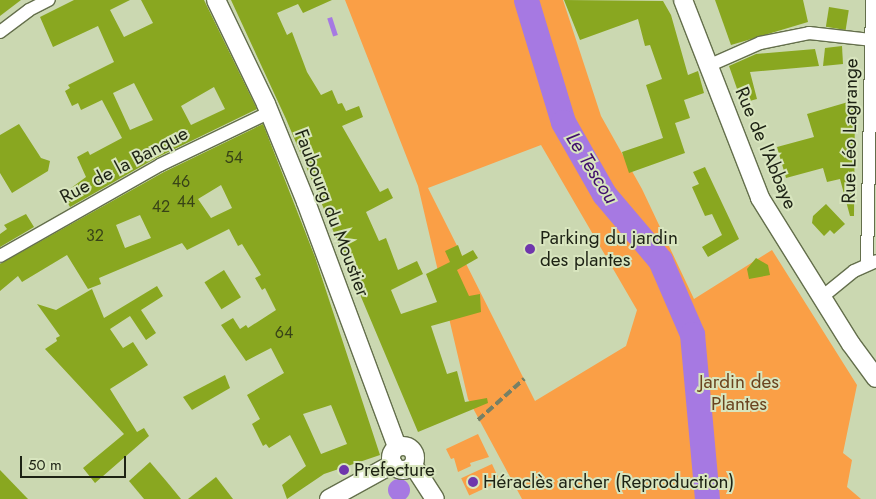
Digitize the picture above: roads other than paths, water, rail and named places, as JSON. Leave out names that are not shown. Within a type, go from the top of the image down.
[{"type":"main road","name":"Faubourg du Moustier","points":[[216,0],[270,112],[352,321],[395,456]]},
{"type":"main road","name":"Rue de l'Abbaye","points":[[683,0],[760,198],[822,297],[876,378]]},
{"type":"main road","points":[[329,499],[395,456],[405,445],[412,449],[416,457],[413,465],[435,499]]},
{"type":"street","points":[[0,32],[29,10],[49,0]]},
{"type":"street","name":"Rue Léo Lagrange","points":[[871,262],[872,0]]},
{"type":"street","points":[[708,66],[760,43],[809,33],[871,40]]},
{"type":"street","name":"Rue de la Banque","points":[[0,256],[160,165],[270,112]]},
{"type":"street","points":[[822,297],[871,262]]},
{"type":"waterway","name":"Le Tescou","points":[[526,0],[563,122],[604,194],[660,260],[692,334],[707,499]]},
{"type":"railway","points":[[478,420],[524,379]]},
{"type":"place","name":"Parking du jardin des plantes","points":[[530,249]]},
{"type":"place","name":"Prefecture","points":[[344,470]]},
{"type":"place","name":"Héraclès archer (Reproduction)","points":[[473,482]]},
{"type":"park label","name":"Jardin des Plantes","points":[[739,393]]}]
